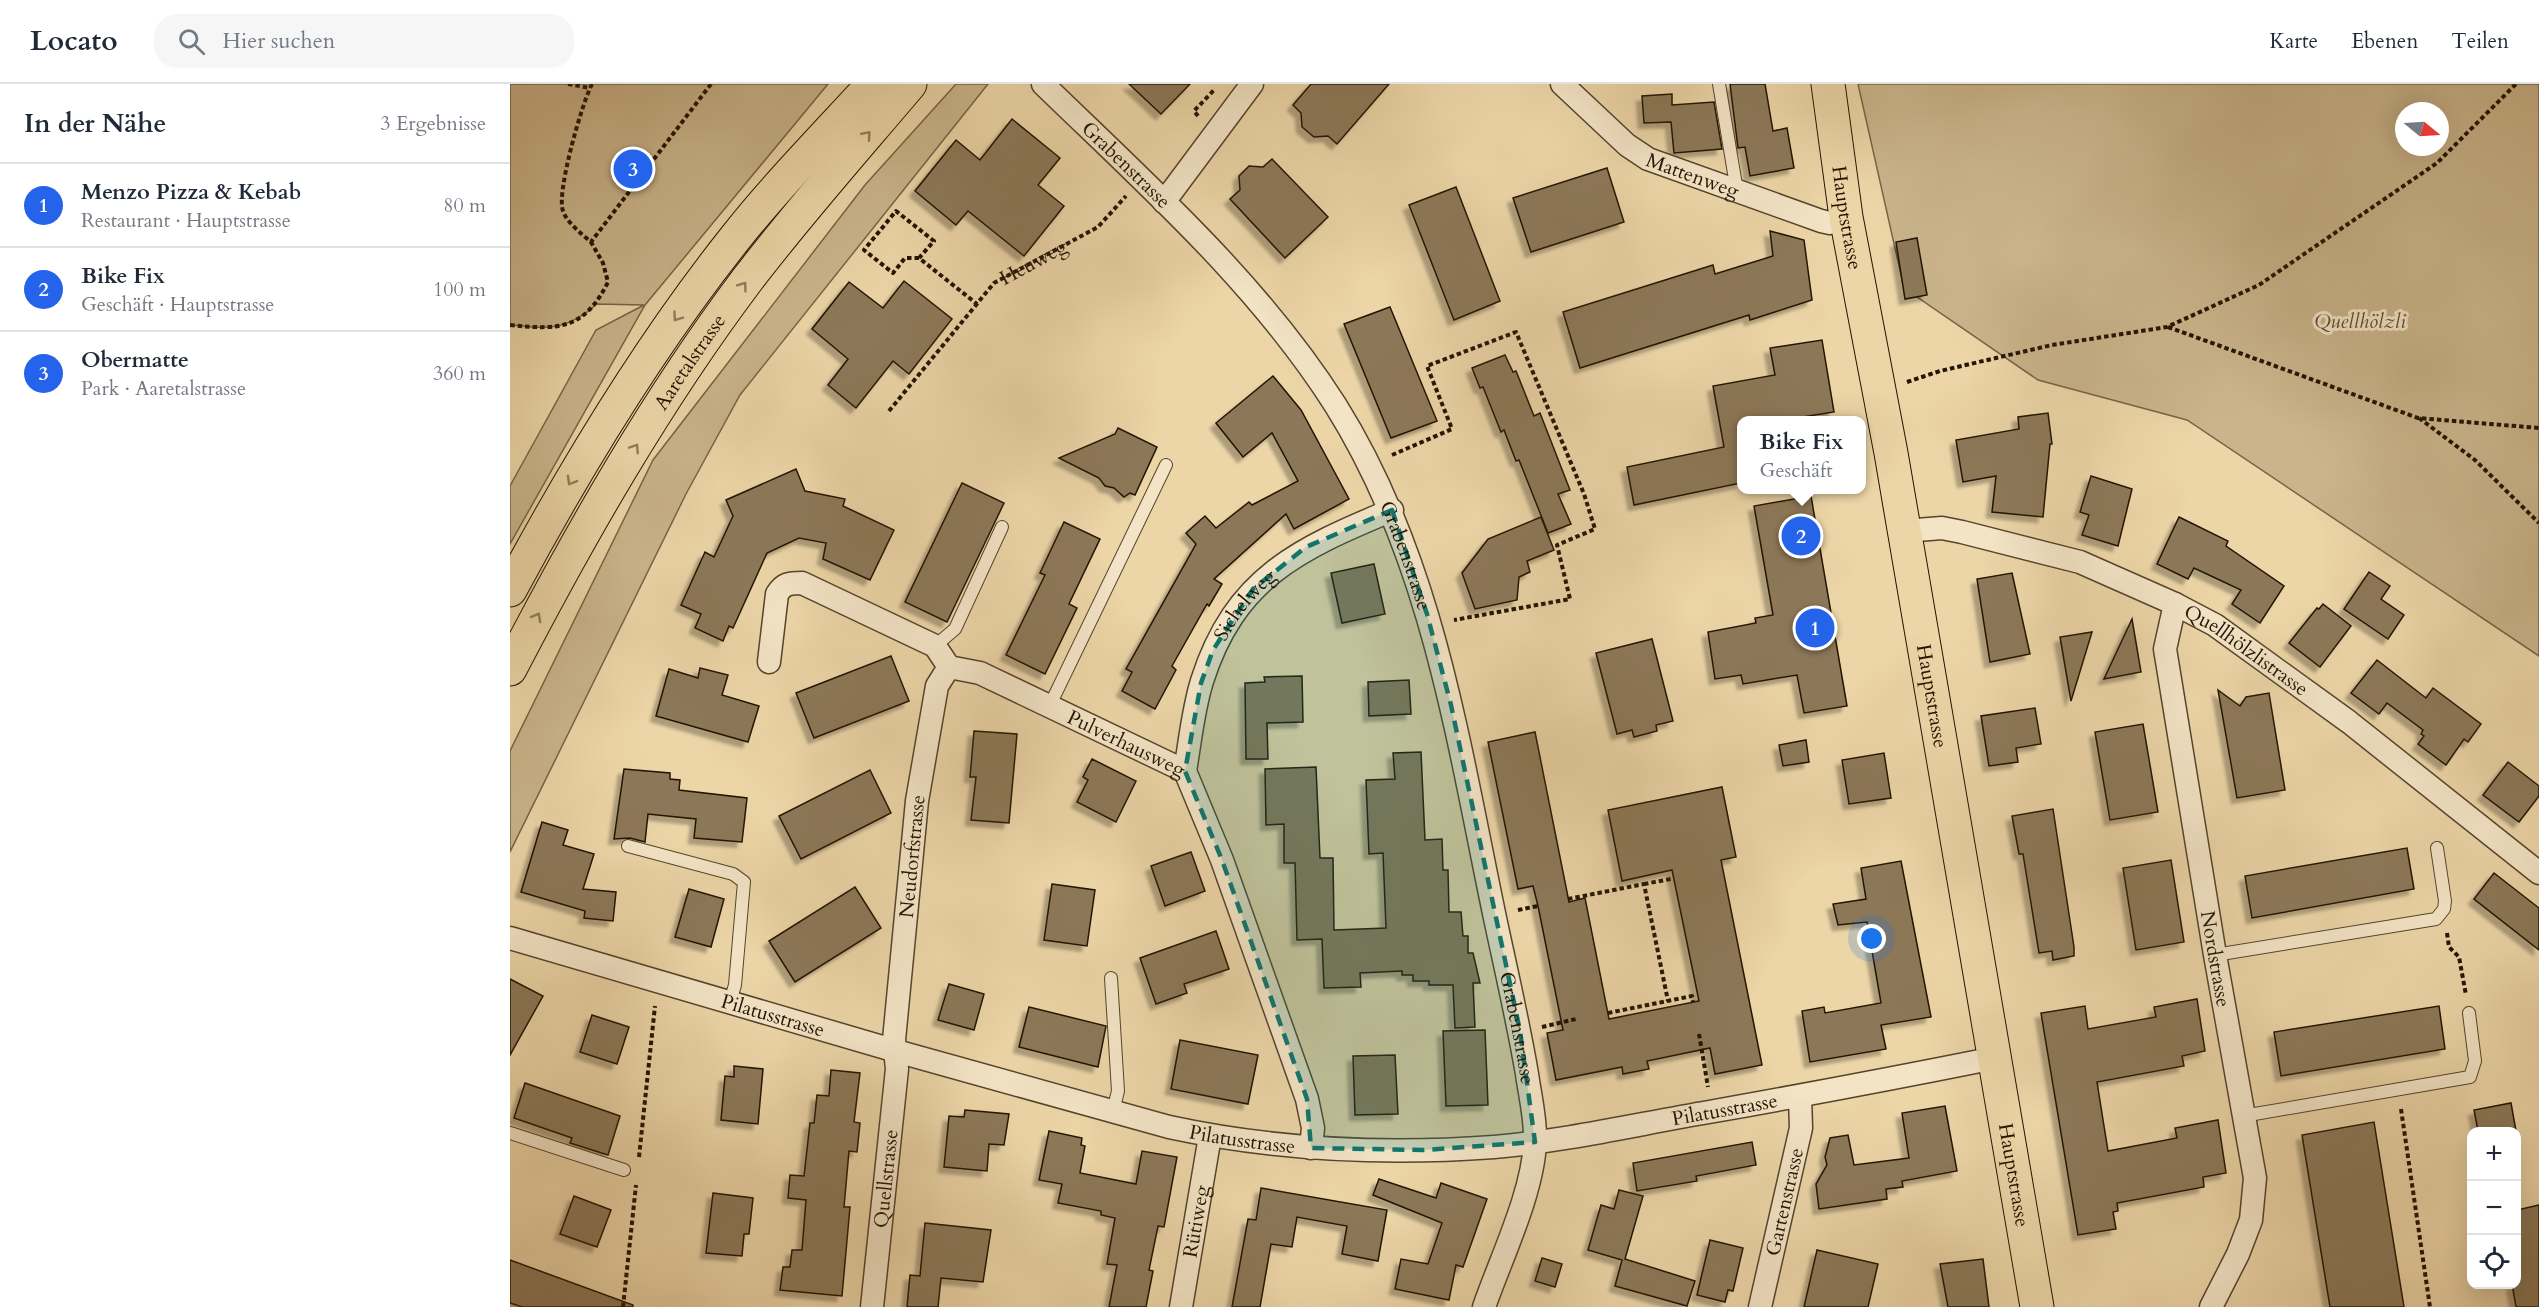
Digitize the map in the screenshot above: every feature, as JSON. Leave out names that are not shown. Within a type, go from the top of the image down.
[{"type":"main road","points":[[736,236],[847,84]]},
{"type":"main road","name":"Aaretalstrasse","points":[[510,590],[585,456],[621,399],[736,236],[873,84]]},
{"type":"main road","name":"Aaretalstrasse","points":[[510,669],[593,516],[694,356],[747,280],[808,203],[910,84]]},
{"type":"main road","name":"Hauptstrasse","points":[[1828,84],[1846,217],[1904,531],[2037,1307]]},
{"type":"street","name":"Grabenstrasse","points":[[1043,84],[1164,202],[1260,304],[1310,367],[1370,464],[1409,552],[1451,705],[1520,1031],[1534,1120],[1535,1142],[1527,1186],[1484,1307]]},
{"type":"street","points":[[1164,202],[1252,84]]},
{"type":"street","name":"Mattenweg","points":[[1562,84],[1627,145],[1648,159],[1821,221],[1830,223],[1846,217]]},
{"type":"street","name":"Sichelweg","points":[[1185,771],[1202,683],[1213,650],[1227,625],[1253,589],[1276,567],[1306,547],[1392,510]]},
{"type":"street","name":"Quellhölzlistrasse","points":[[1904,531],[1942,528],[2080,562],[2175,604],[2230,635],[2349,722],[2539,873]]},
{"type":"street","points":[[769,662],[777,594],[782,586],[789,583],[802,583],[935,646],[949,667]]},
{"type":"street","name":"Nordstrasse","points":[[2175,604],[2165,649],[2215,955],[2255,1178],[2251,1220],[2238,1254],[2211,1307]]},
{"type":"street","name":"Pulverhausweg","points":[[949,667],[980,673],[1185,771],[1222,860],[1307,1099],[1312,1128],[1311,1148]]},
{"type":"street","name":"Neudorfstrasse","points":[[896,1051],[896,1011],[917,801],[938,686],[949,667]]},
{"type":"street","name":"Pilatusstrasse","points":[[510,938],[896,1051],[1113,1111],[1210,1136],[1311,1148],[1424,1150],[1495,1147],[1535,1142],[1800,1097],[1995,1058]]},
{"type":"street","name":"Quellstrasse","points":[[872,1307],[897,1069],[896,1051]]},
{"type":"street","name":"Gartenstrasse","points":[[1760,1307],[1801,1128],[1800,1097]]},
{"type":"street","name":"Rütiweg","points":[[1181,1307],[1210,1136]]},
{"type":"lane","points":[[1719,84],[1737,191]]},
{"type":"lane","points":[[1050,705],[1166,465]]},
{"type":"lane","points":[[935,646],[956,629],[1002,527]]},
{"type":"lane","points":[[628,846],[733,874],[744,882],[735,985],[730,1002]]},
{"type":"lane","points":[[2215,955],[2436,919],[2445,901],[2437,848]]},
{"type":"lane","points":[[1111,978],[1118,1091],[1113,1111]]},
{"type":"lane","points":[[2243,1116],[2470,1077],[2475,1061],[2469,1013]]},
{"type":"lane","points":[[510,1133],[624,1170]]},
{"type":"path","points":[[510,325],[546,328],[579,320],[597,304],[608,282],[603,263],[591,242],[578,231],[562,211],[562,179],[591,86],[568,84]]},
{"type":"path","points":[[591,242],[711,84]]},
{"type":"path","points":[[1876,387],[1904,383],[1940,371],[2052,345],[2167,327],[2259,285],[2437,163],[2516,84]]},
{"type":"path","name":"Heuweg","points":[[889,411],[994,283],[1098,227],[1141,179]]},
{"type":"path","points":[[919,258],[934,242],[896,211],[864,250],[892,273],[905,258],[919,258],[977,304]]},
{"type":"path","points":[[2167,327],[2418,418],[2539,428]]},
{"type":"path","points":[[1370,464],[1452,429],[1427,366],[1516,332],[1584,494],[1595,530],[1557,544],[1570,599],[1430,625]]},
{"type":"path","points":[[2418,418],[2475,460],[2539,523]]},
{"type":"path","points":[[1568,899],[1671,879]]},
{"type":"path","points":[[1644,884],[1668,1001]]},
{"type":"path","points":[[2440,915],[2446,926],[2449,947],[2459,957],[2469,1013]]},
{"type":"path","points":[[638,1167],[659,982]]},
{"type":"path","points":[[1608,1013],[1692,996],[1693,1002]]},
{"type":"path","points":[[1520,1031],[1576,1019]]},
{"type":"path","points":[[1700,1034],[1713,1111]]},
{"type":"path","points":[[2398,1090],[2430,1307]]},
{"type":"path","points":[[623,1307],[636,1178]]},
{"type":"highlighted area","points":[[1392,510],[1427,614],[1451,705],[1520,1031],[1535,1142],[1424,1150],[1311,1148],[1307,1099],[1222,860],[1185,771],[1201,683],[1213,650],[1253,589],[1306,547]]},
{"type":"green space","points":[[510,84],[828,84],[645,305],[510,544],[510,486],[596,330],[644,305],[597,304],[567,324],[557,326],[510,325]]},
{"type":"green space","points":[[956,84],[988,84],[740,395],[686,494],[510,852],[510,751],[653,460],[865,185]]},
{"type":"green space","name":"Quellhölzli","points":[[1858,84],[2539,84],[2539,656],[2187,420],[2038,380],[1904,288]]},
{"type":"building","points":[[1129,84],[1190,84],[1161,114]]},
{"type":"building","points":[[1311,84],[1389,84],[1337,144],[1328,136],[1314,137],[1302,127],[1301,113],[1293,105]]},
{"type":"building","points":[[1730,84],[1765,84],[1773,131],[1787,128],[1794,168],[1750,176],[1745,147],[1738,148]]},
{"type":"building","points":[[1672,94],[1672,105],[1714,102],[1722,149],[1674,153],[1671,122],[1644,123],[1642,96]]},
{"type":"building","points":[[1012,119],[1060,158],[1038,185],[1064,206],[1024,256],[968,211],[956,225],[915,191],[956,140],[980,160]]},
{"type":"building","points":[[1272,159],[1328,217],[1285,258],[1230,199],[1240,190],[1239,176],[1249,166],[1263,167]]},
{"type":"building","points":[[1607,168],[1624,222],[1531,252],[1513,198]]},
{"type":"building","points":[[1456,187],[1500,301],[1454,320],[1409,205]]},
{"type":"building","points":[[1770,231],[1804,240],[1812,300],[1750,320],[1749,315],[1580,368],[1563,312],[1713,265],[1715,274],[1773,256]]},
{"type":"building","points":[[1917,238],[1927,295],[1905,299],[1896,242]]},
{"type":"building","points":[[904,281],[952,319],[909,374],[893,361],[856,408],[828,385],[848,359],[812,329],[849,282],[883,308]]},
{"type":"building","points":[[1390,307],[1437,421],[1391,438],[1344,324]]},
{"type":"building","points":[[1822,340],[1834,412],[1809,416],[1737,416],[1737,484],[1634,505],[1627,467],[1724,447],[1713,386],[1775,375],[1770,348]]},
{"type":"building","points":[[1505,355],[1513,372],[1516,371],[1534,416],[1540,413],[1570,490],[1558,494],[1571,524],[1548,533],[1519,460],[1516,461],[1504,430],[1501,432],[1483,387],[1480,388],[1472,368]]},
{"type":"building","points":[[1273,376],[1301,410],[1349,499],[1294,529],[1286,514],[1214,579],[1222,584],[1209,606],[1207,604],[1172,666],[1176,670],[1155,709],[1122,691],[1132,672],[1126,669],[1196,544],[1186,533],[1205,516],[1216,528],[1249,502],[1252,505],[1298,481],[1272,433],[1243,457],[1216,423]]},
{"type":"building","points":[[2048,413],[2052,444],[2050,444],[2043,517],[1992,512],[1996,476],[1963,482],[1956,440],[2019,429],[2018,417]]},
{"type":"building","points":[[1118,428],[1157,447],[1135,495],[1130,493],[1124,497],[1114,488],[1105,486],[1099,478],[1059,458],[1115,434]]},
{"type":"building","points":[[796,469],[805,491],[845,499],[843,506],[894,530],[870,580],[823,559],[826,543],[799,538],[767,553],[733,628],[729,626],[723,641],[695,628],[701,614],[681,605],[705,552],[714,557],[733,516],[726,500]]},
{"type":"building","points":[[2091,476],[2132,489],[2118,546],[2082,535],[2089,515],[2080,512]]},
{"type":"building","points":[[962,483],[1004,503],[947,622],[905,602]]},
{"type":"building","points":[[1811,496],[1847,706],[1804,713],[1797,675],[1743,684],[1741,675],[1715,679],[1708,632],[1756,623],[1755,618],[1773,615],[1754,506]]},
{"type":"building","points":[[1541,517],[1554,550],[1527,561],[1530,572],[1519,577],[1517,600],[1475,609],[1462,573],[1488,539]]},
{"type":"building","points":[[2179,517],[2228,541],[2226,546],[2284,586],[2260,623],[2232,604],[2241,590],[2194,568],[2188,579],[2157,564]]},
{"type":"building","points":[[1064,522],[1100,539],[1069,604],[1077,608],[1045,674],[1006,655],[1045,575],[1040,573]]},
{"type":"building","points":[[1374,564],[1385,614],[1342,623],[1331,573]]},
{"type":"building","points":[[2369,572],[2390,586],[2381,599],[2404,615],[2388,639],[2344,609]]},
{"type":"building","points":[[2012,573],[2030,654],[1990,662],[1977,579]]},
{"type":"building","points":[[2323,604],[2351,626],[2320,667],[2289,643],[2317,608],[2319,609]]},
{"type":"building","points":[[2132,619],[2141,672],[2104,679]]},
{"type":"building","points":[[2092,632],[2071,701],[2060,637]]},
{"type":"building","points":[[1652,639],[1673,721],[1656,725],[1657,731],[1634,737],[1632,730],[1617,734],[1596,653]]},
{"type":"building","points":[[891,656],[909,701],[814,738],[796,693]]},
{"type":"building","points":[[2377,660],[2426,698],[2433,688],[2481,724],[2468,742],[2464,739],[2446,765],[2418,744],[2424,736],[2421,734],[2423,730],[2387,703],[2379,714],[2351,693]]},
{"type":"building","points":[[700,668],[728,675],[722,695],[759,706],[748,742],[656,716],[669,669],[698,678]]},
{"type":"building","points":[[1302,676],[1303,722],[1267,723],[1268,759],[1246,759],[1245,683],[1265,682],[1264,677]]},
{"type":"building","points":[[1409,680],[1411,714],[1369,716],[1368,682]]},
{"type":"building","points":[[2218,690],[2240,706],[2246,697],[2269,693],[2285,790],[2237,798]]},
{"type":"building","points":[[2035,708],[2041,744],[2016,748],[2018,762],[1989,766],[1981,716]]},
{"type":"building","points":[[2143,724],[2158,812],[2110,820],[2095,732]]},
{"type":"building","points":[[974,731],[1017,734],[1009,823],[971,820],[976,777],[970,777]]},
{"type":"building","points":[[1535,732],[1569,902],[1585,898],[1609,1019],[1699,1001],[1672,870],[1622,881],[1608,810],[1722,787],[1736,857],[1721,860],[1762,1065],[1715,1074],[1710,1048],[1647,1061],[1649,1069],[1623,1074],[1622,1067],[1556,1080],[1547,1033],[1563,1030],[1533,886],[1518,889],[1488,742]]},
{"type":"building","points":[[1806,740],[1809,762],[1783,766],[1779,745]]},
{"type":"building","points":[[1421,752],[1425,840],[1442,839],[1443,870],[1448,870],[1449,912],[1461,912],[1463,936],[1468,936],[1468,953],[1473,953],[1480,983],[1473,983],[1475,1027],[1455,1028],[1453,985],[1429,985],[1429,981],[1413,981],[1413,975],[1402,975],[1402,971],[1360,973],[1361,987],[1324,988],[1322,939],[1297,940],[1295,863],[1284,863],[1284,824],[1266,825],[1265,769],[1316,767],[1320,858],[1333,858],[1334,930],[1386,928],[1383,853],[1369,854],[1366,780],[1395,779],[1393,753]]},
{"type":"building","points":[[1884,753],[1891,798],[1849,804],[1842,760]]},
{"type":"building","points":[[1092,759],[1136,781],[1116,822],[1077,802],[1088,780],[1083,777]]},
{"type":"building","points":[[2508,762],[2539,786],[2539,796],[2519,822],[2483,795]]},
{"type":"building","points":[[624,769],[670,773],[670,779],[680,780],[679,790],[747,798],[742,842],[694,838],[696,819],[648,814],[645,842],[630,838],[614,839]]},
{"type":"building","points":[[870,770],[891,813],[801,859],[779,816]]},
{"type":"building","points":[[2053,809],[2074,956],[2053,960],[2052,951],[2039,953],[2023,854],[2019,854],[2012,816]]},
{"type":"building","points":[[542,822],[568,830],[563,845],[594,854],[583,889],[616,892],[613,921],[584,918],[585,911],[521,892]]},
{"type":"building","points":[[2407,848],[2414,889],[2252,918],[2245,876]]},
{"type":"building","points":[[1191,852],[1205,891],[1165,906],[1151,866]]},
{"type":"building","points":[[2171,860],[2184,942],[2136,950],[2123,868]]},
{"type":"building","points":[[1901,861],[1931,1017],[1881,1025],[1886,1049],[1810,1062],[1802,1011],[1824,1007],[1825,1013],[1881,1003],[1867,922],[1838,925],[1833,904],[1866,899],[1861,868]]},
{"type":"building","points":[[2494,873],[2539,908],[2539,950],[2474,899]]},
{"type":"building","points":[[1052,884],[1095,890],[1087,946],[1044,940]]},
{"type":"building","points":[[855,887],[881,928],[795,982],[769,941]]},
{"type":"building","points":[[689,889],[724,899],[711,947],[675,937]]},
{"type":"building","points":[[1216,931],[1229,969],[1184,984],[1187,993],[1156,1004],[1140,958]]},
{"type":"building","points":[[510,979],[543,996],[510,1055]]},
{"type":"building","points":[[949,984],[984,994],[974,1030],[938,1020]]},
{"type":"building","points":[[2197,999],[2205,1051],[2182,1056],[2184,1066],[2097,1082],[2108,1151],[2177,1138],[2175,1128],[2218,1120],[2226,1173],[2203,1177],[2204,1187],[2117,1203],[2118,1211],[2113,1212],[2116,1229],[2078,1235],[2041,1013],[2085,1006],[2088,1029],[2156,1017],[2154,1007]]},
{"type":"building","points":[[2439,1006],[2445,1049],[2281,1076],[2274,1032]]},
{"type":"building","points":[[1029,1007],[1106,1026],[1098,1067],[1019,1047]]},
{"type":"building","points":[[592,1015],[629,1027],[617,1064],[580,1052]]},
{"type":"building","points":[[1485,1030],[1488,1105],[1446,1106],[1443,1031]]},
{"type":"building","points":[[1180,1040],[1258,1055],[1248,1104],[1171,1089]]},
{"type":"building","points":[[1395,1055],[1398,1114],[1355,1115],[1353,1056]]},
{"type":"building","points":[[734,1066],[763,1069],[758,1124],[721,1120],[725,1076],[734,1077]]},
{"type":"building","points":[[831,1070],[860,1073],[854,1122],[860,1123],[857,1152],[849,1151],[844,1207],[850,1207],[842,1296],[780,1290],[783,1267],[790,1267],[792,1250],[802,1250],[806,1200],[788,1198],[790,1175],[804,1176],[810,1123],[814,1123],[817,1095],[829,1096]]},
{"type":"building","points":[[525,1083],[620,1116],[608,1155],[570,1143],[572,1138],[514,1118]]},
{"type":"building","points":[[2511,1103],[2515,1127],[2477,1127],[2474,1110]]},
{"type":"building","points":[[1945,1106],[1957,1171],[1902,1181],[1903,1187],[1886,1189],[1887,1199],[1819,1209],[1816,1184],[1827,1165],[1825,1157],[1830,1138],[1848,1135],[1854,1165],[1909,1158],[1902,1113]]},
{"type":"building","points":[[965,1110],[1009,1114],[1004,1145],[989,1144],[987,1171],[944,1167],[949,1116],[964,1117]]},
{"type":"building","points":[[2374,1122],[2404,1307],[2330,1307],[2302,1135]]},
{"type":"building","points":[[1049,1131],[1082,1138],[1081,1145],[1085,1146],[1080,1173],[1136,1184],[1142,1151],[1177,1157],[1164,1227],[1158,1226],[1149,1270],[1153,1271],[1146,1307],[1109,1307],[1117,1265],[1107,1264],[1115,1218],[1101,1215],[1101,1211],[1058,1203],[1062,1184],[1039,1180]]},
{"type":"building","points":[[1752,1142],[1756,1165],[1696,1176],[1697,1181],[1637,1191],[1633,1163]]},
{"type":"building","points":[[1379,1179],[1436,1198],[1441,1183],[1487,1199],[1463,1267],[1456,1265],[1449,1300],[1395,1289],[1401,1259],[1428,1264],[1442,1223],[1373,1195]]},
{"type":"building","points":[[1261,1188],[1387,1210],[1378,1261],[1342,1254],[1347,1226],[1297,1217],[1292,1247],[1271,1244],[1260,1307],[1232,1307],[1248,1219],[1256,1220]]},
{"type":"building","points":[[1619,1190],[1643,1196],[1625,1259],[1695,1281],[1687,1306],[1615,1286],[1622,1260],[1588,1250],[1601,1205],[1614,1209]]},
{"type":"building","points":[[713,1193],[753,1198],[749,1234],[744,1234],[742,1256],[706,1253]]},
{"type":"building","points":[[574,1196],[611,1210],[597,1247],[560,1234]]},
{"type":"building","points":[[2539,1205],[2539,1307],[2516,1307],[2513,1289],[2521,1289],[2521,1209]]},
{"type":"building","points":[[925,1223],[991,1230],[983,1282],[941,1278],[938,1307],[907,1307],[910,1275],[920,1276]]},
{"type":"building","points":[[1710,1240],[1743,1248],[1733,1291],[1728,1290],[1725,1302],[1697,1295]]},
{"type":"building","points":[[1817,1250],[1878,1264],[1868,1307],[1804,1307]]},
{"type":"building","points":[[1542,1258],[1562,1264],[1555,1287],[1535,1281]]},
{"type":"building","points":[[1983,1259],[1989,1307],[1948,1307],[1940,1264]]},
{"type":"building","points":[[510,1260],[633,1305],[633,1307],[522,1307],[510,1303]]},
{"type":"place","name":"Obermatte","points":[[633,169]]},
{"type":"place","name":"Bike Fix","points":[[1801,536]]},
{"type":"place","name":"Menzo Pizza & Kebab","points":[[1815,628]]}]
